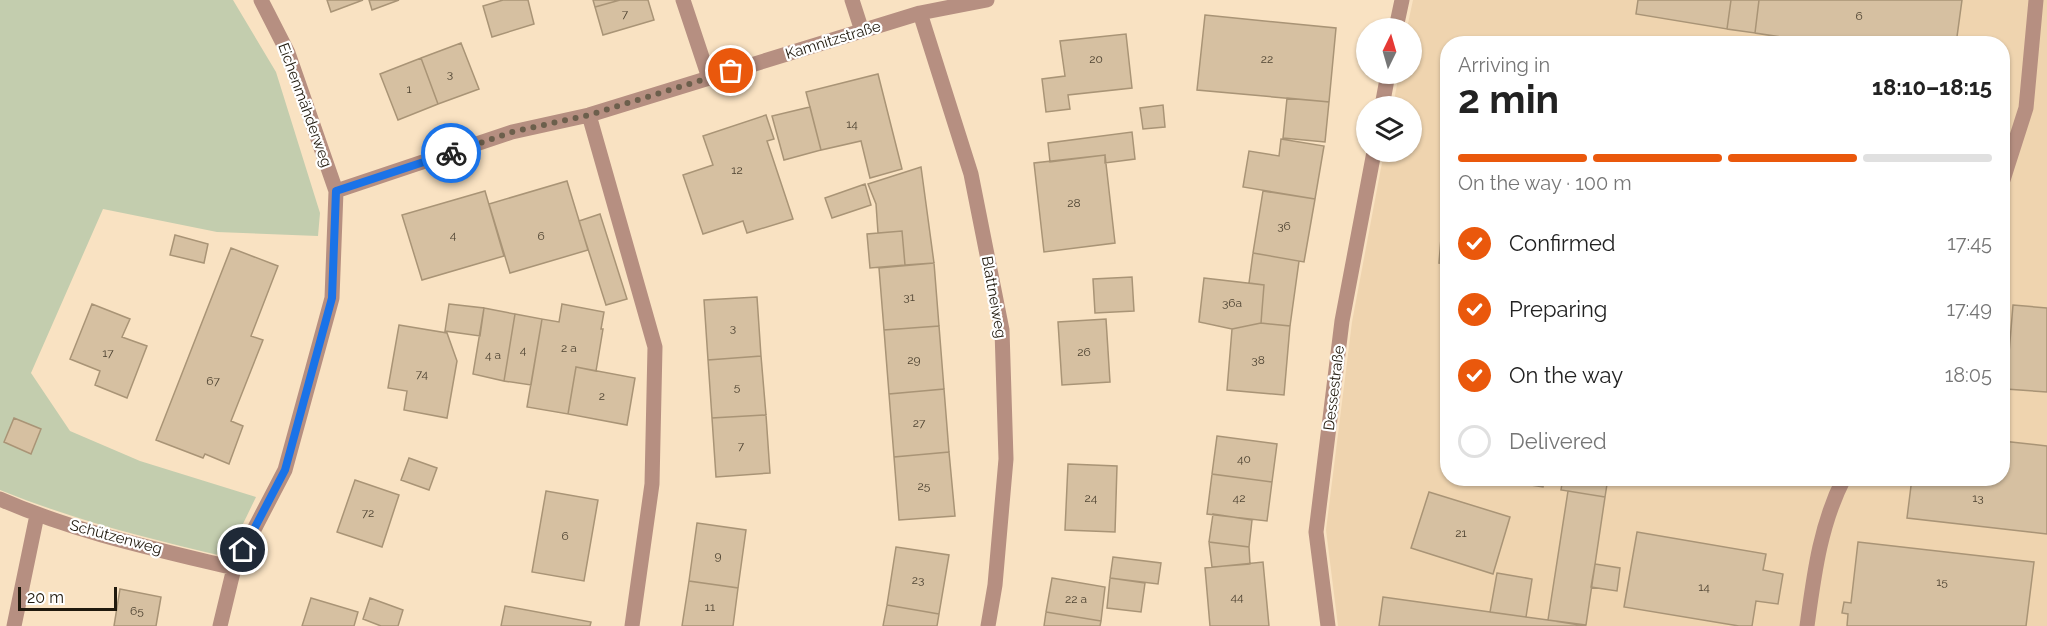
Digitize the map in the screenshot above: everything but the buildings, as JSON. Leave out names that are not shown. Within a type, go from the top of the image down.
[{"type":"street","name":"Eichenmähderweg","points":[[220,626],[234,567],[285,470],[332,298],[336,191],[288,53],[261,0]]},
{"type":"street","points":[[683,0],[709,78]]},
{"type":"street","points":[[852,0],[862,31]]},
{"type":"street","name":"Kamnitzstraße","points":[[336,191],[512,132],[589,115],[920,13],[987,0]]},
{"type":"street","points":[[1398,18],[1402,0]]},
{"type":"street","points":[[2010,158],[2026,108],[2036,0]]},
{"type":"street","name":"Blattneiweg","points":[[920,13],[971,174],[1002,330],[1006,459],[995,585],[988,626]]},
{"type":"street","points":[[589,115],[655,347],[652,483],[632,626]]},
{"type":"street","name":"Dessestraße","points":[[1328,626],[1316,532],[1342,321],[1372,162]]},
{"type":"street","points":[[1807,626],[1818,549],[1840,486]]},
{"type":"street","name":"Schützenweg","points":[[0,499],[37,515],[124,541],[234,567]]},
{"type":"street","points":[[14,626],[37,515]]},
{"type":"shaded area","points":[[1413,0],[2047,0],[2047,626],[1338,626],[1326,530],[1352,322],[1382,162],[1422,162],[1422,96],[1395,96],[1397,84],[1422,84],[1422,18],[1409,18]]},
{"type":"green space","points":[[0,0],[233,0],[276,72],[320,213],[318,236],[217,232],[103,209],[31,373],[70,431],[140,461],[256,497],[227,557],[112,528],[56,511],[0,490]]},
{"type":"way so far","points":[[451,153],[512,132],[589,115],[731,71]]},
{"type":"route","points":[[243,550],[285,470],[332,298],[336,191],[451,153]]}]
